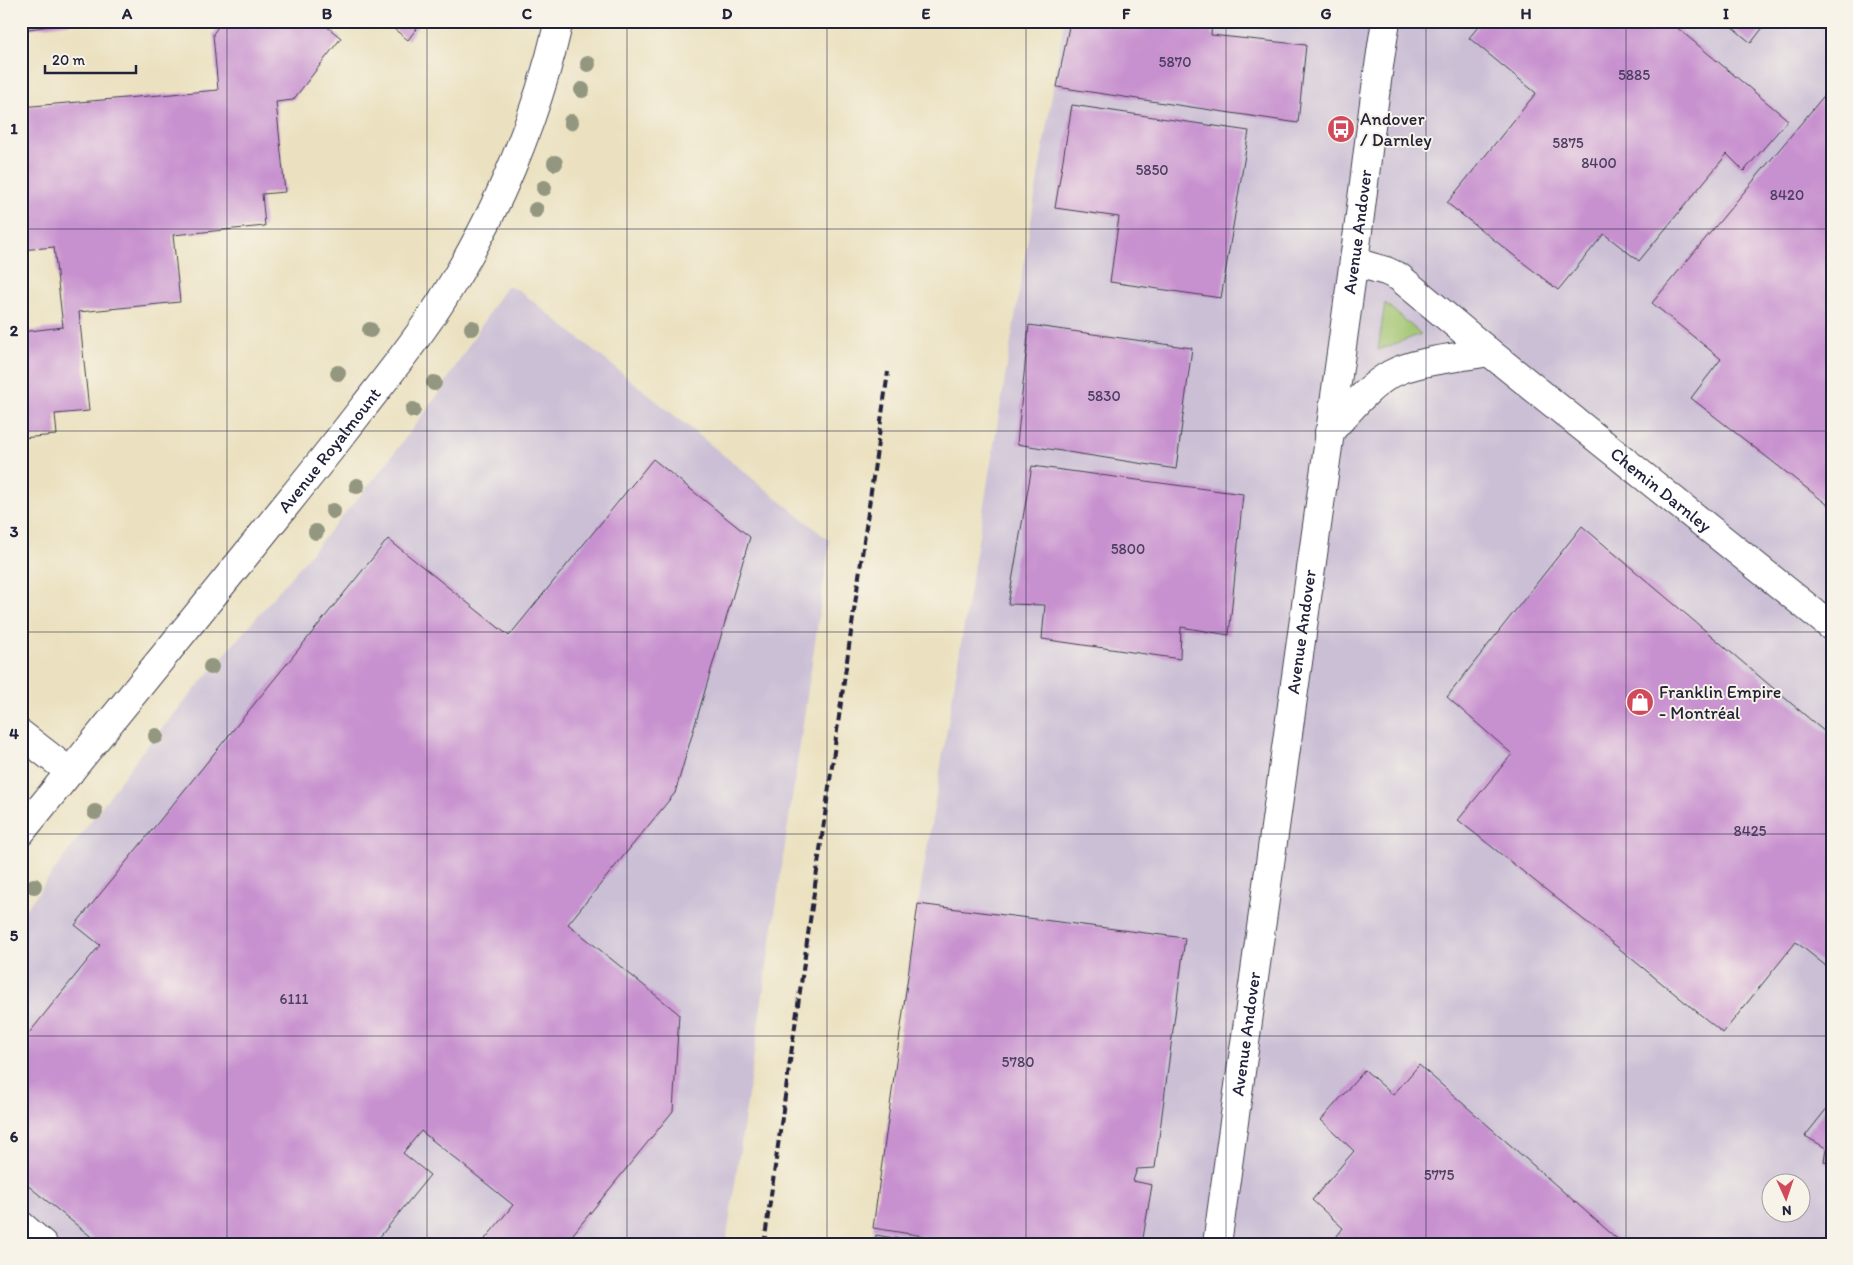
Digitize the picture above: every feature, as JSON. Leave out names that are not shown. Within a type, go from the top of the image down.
[{"type":"street","name":"Avenue Royalmount","points":[[21,832],[330,451],[395,367],[441,302],[492,212],[509,172],[540,90],[559,21]]},
{"type":"street","name":"Avenue Andover","points":[[1217,1244],[1386,21]]},
{"type":"street","name":"Chemin Darnley","points":[[1354,262],[1386,270],[1399,278],[1832,628]]},
{"type":"street","points":[[1328,432],[1371,389],[1391,374],[1416,365],[1489,352]]},
{"type":"street","points":[[21,734],[70,772]]},
{"type":"street","points":[[21,1225],[43,1244]]},
{"type":"shaded area","points":[[1064,21],[1832,21],[1832,1244],[871,1244],[918,904]]},
{"type":"shaded area","points":[[506,286],[519,290],[830,541],[726,1244],[21,1244],[21,906],[26,909],[141,753],[379,473],[437,396]]},
{"type":"green space","points":[[1385,303],[1421,334],[1378,350]]},
{"type":"building","points":[[21,21],[80,21],[80,22],[21,30]]},
{"type":"building","points":[[222,21],[320,21],[341,38],[293,100],[276,102],[285,192],[262,194],[265,226],[173,235],[180,302],[79,312],[89,411],[55,414],[57,435],[21,438],[21,332],[63,327],[54,247],[21,250],[21,107],[218,90],[213,34]]},
{"type":"building","points":[[384,21],[422,21],[408,40]]},
{"type":"building","points":[[1070,21],[1212,21],[1211,35],[1306,45],[1298,123],[1057,87]]},
{"type":"building","points":[[1483,21],[1669,21],[1788,120],[1744,171],[1727,154],[1639,261],[1604,234],[1558,290],[1447,203],[1536,93],[1469,38]]},
{"type":"building","points":[[1725,21],[1768,21],[1751,43]]},
{"type":"building","points":[[1832,86],[1832,508],[1691,398],[1721,359],[1652,303]]},
{"type":"building","points":[[1072,105],[1249,131],[1221,298],[1110,282],[1119,217],[1055,208]]},
{"type":"building","points":[[1029,325],[1192,348],[1176,469],[1017,444]]},
{"type":"building","points":[[653,459],[750,537],[675,793],[568,924],[679,1014],[673,1111],[565,1244],[481,1244],[513,1205],[421,1131],[403,1153],[430,1175],[374,1244],[100,1244],[21,1180],[21,1043],[100,945],[75,925],[388,539],[509,636]]},
{"type":"building","points":[[1032,466],[1243,494],[1229,635],[1181,627],[1180,659],[1042,639],[1045,605],[1008,604]]},
{"type":"building","points":[[1582,526],[1832,738],[1832,959],[1826,966],[1796,942],[1723,1033],[1458,820],[1512,754],[1447,697]]},
{"type":"building","points":[[918,904],[1185,938],[1155,1168],[1137,1169],[1133,1181],[1152,1185],[1142,1244],[974,1244],[873,1228]]},
{"type":"building","points":[[1419,1065],[1623,1244],[1331,1244],[1343,1228],[1312,1200],[1354,1151],[1321,1120],[1365,1070],[1393,1095]]},
{"type":"building","points":[[1832,1102],[1832,1167],[1824,1161],[1826,1148],[1805,1136]]},
{"type":"building","points":[[876,1235],[924,1243],[924,1244],[875,1244]]},
{"type":"railway","points":[[764,1244],[888,372]]},
{"type":"place","name":"Andover / Darnley","points":[[1341,129]]},
{"type":"place","name":"Franklin Empire - Montréal","points":[[1640,702]]}]
